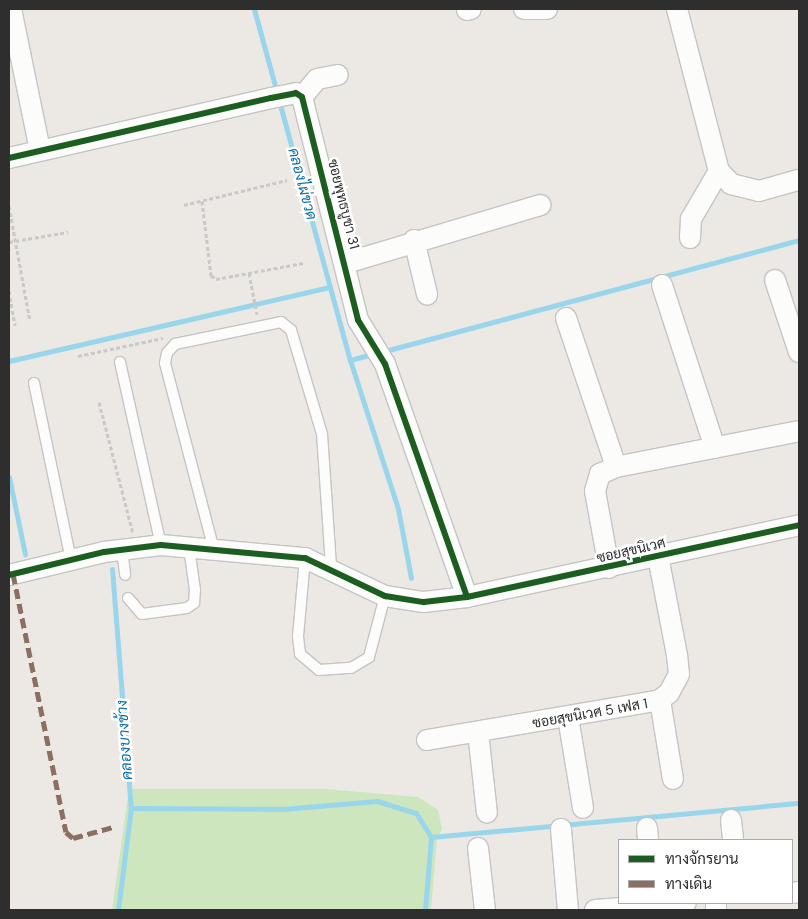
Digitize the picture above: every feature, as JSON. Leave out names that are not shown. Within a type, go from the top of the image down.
[{"type":"street","points":[[10,9],[40,150]]},
{"type":"street","points":[[524,9],[547,9]]},
{"type":"street","points":[[678,9],[719,171],[731,184],[759,191],[798,180]]},
{"type":"street","points":[[9,158],[287,96],[317,79],[338,75]]},
{"type":"street","name":"ซอยพุทธบูชา 31","points":[[287,96],[346,263],[365,336],[385,364],[467,597]]},
{"type":"street","points":[[690,238],[691,219],[719,171]]},
{"type":"street","points":[[346,263],[414,240],[542,205]]},
{"type":"street","points":[[414,240],[427,294]]},
{"type":"street","points":[[775,280],[799,352]]},
{"type":"street","points":[[662,286],[715,448]]},
{"type":"street","points":[[566,318],[616,467]]},
{"type":"street","points":[[609,568],[595,482],[616,467],[799,431]]},
{"type":"street","name":"ซอยสุขนิเวศ","points":[[385,596],[424,602],[467,597],[609,568],[799,525]]},
{"type":"street","points":[[9,575],[129,548],[161,545],[305,558],[331,566],[385,596]]},
{"type":"street","name":"ซอยสุขนิเวศ 5 เฟส 1","points":[[427,740],[660,700],[676,686],[679,674],[658,556]]},
{"type":"street","points":[[660,700],[673,779]]},
{"type":"street","points":[[568,717],[584,808]]},
{"type":"street","points":[[478,732],[487,813]]},
{"type":"street","points":[[731,820],[733,839]]},
{"type":"street","points":[[561,829],[568,910]]},
{"type":"street","points":[[478,848],[485,910]]},
{"type":"street","points":[[595,910],[655,904]]},
{"type":"lane","points":[[214,550],[165,363],[175,344],[273,322],[291,330],[322,434],[331,566]]},
{"type":"lane","points":[[120,362],[161,545]]},
{"type":"lane","points":[[34,383],[71,560]]},
{"type":"lane","points":[[125,575],[129,548]]},
{"type":"lane","points":[[128,598],[142,614],[187,608],[194,603],[195,590],[189,548]]},
{"type":"lane","points":[[305,558],[298,636],[300,654],[319,670],[351,668],[369,657],[385,596]]},
{"type":"path","points":[[184,204],[287,180]]},
{"type":"path","points":[[202,201],[211,275],[222,279],[304,264]]},
{"type":"path","points":[[9,206],[30,321]]},
{"type":"path","points":[[9,242],[68,232]]},
{"type":"path","points":[[249,273],[256,310]]},
{"type":"path","points":[[9,291],[15,325]]},
{"type":"path","points":[[78,356],[156,337],[175,344]]},
{"type":"path","points":[[99,402],[129,548]]},
{"type":"green space","points":[[129,789],[325,789],[418,797],[438,810],[442,829],[437,840],[431,910],[112,910]]},
{"type":"waterway","name":"คลองไผ่ขวด","points":[[254,9],[277,93]]},
{"type":"waterway","name":"คลองไผ่ขวด","points":[[279,101],[350,360],[398,509],[411,578]]},
{"type":"waterway","points":[[381,352],[799,240]]},
{"type":"waterway","points":[[9,361],[330,287]]},
{"type":"waterway","points":[[350,360],[373,354]]},
{"type":"waterway","points":[[9,477],[25,554]]},
{"type":"waterway","name":"คลองบางช้าง","points":[[112,569],[131,808],[118,910]]},
{"type":"waterway","points":[[131,808],[283,809],[377,801],[416,813],[431,837],[799,803]]},
{"type":"waterway","points":[[425,910],[431,837]]},
{"type":"marked path","points":[[13,574],[66,832],[73,838],[113,827]]},
{"type":"cycle path","points":[[9,158],[271,98],[296,93],[302,97],[358,320],[385,364],[467,597]]},
{"type":"cycle path","points":[[9,575],[104,552],[161,545],[305,558],[385,596],[424,602],[467,597],[799,525]]}]
